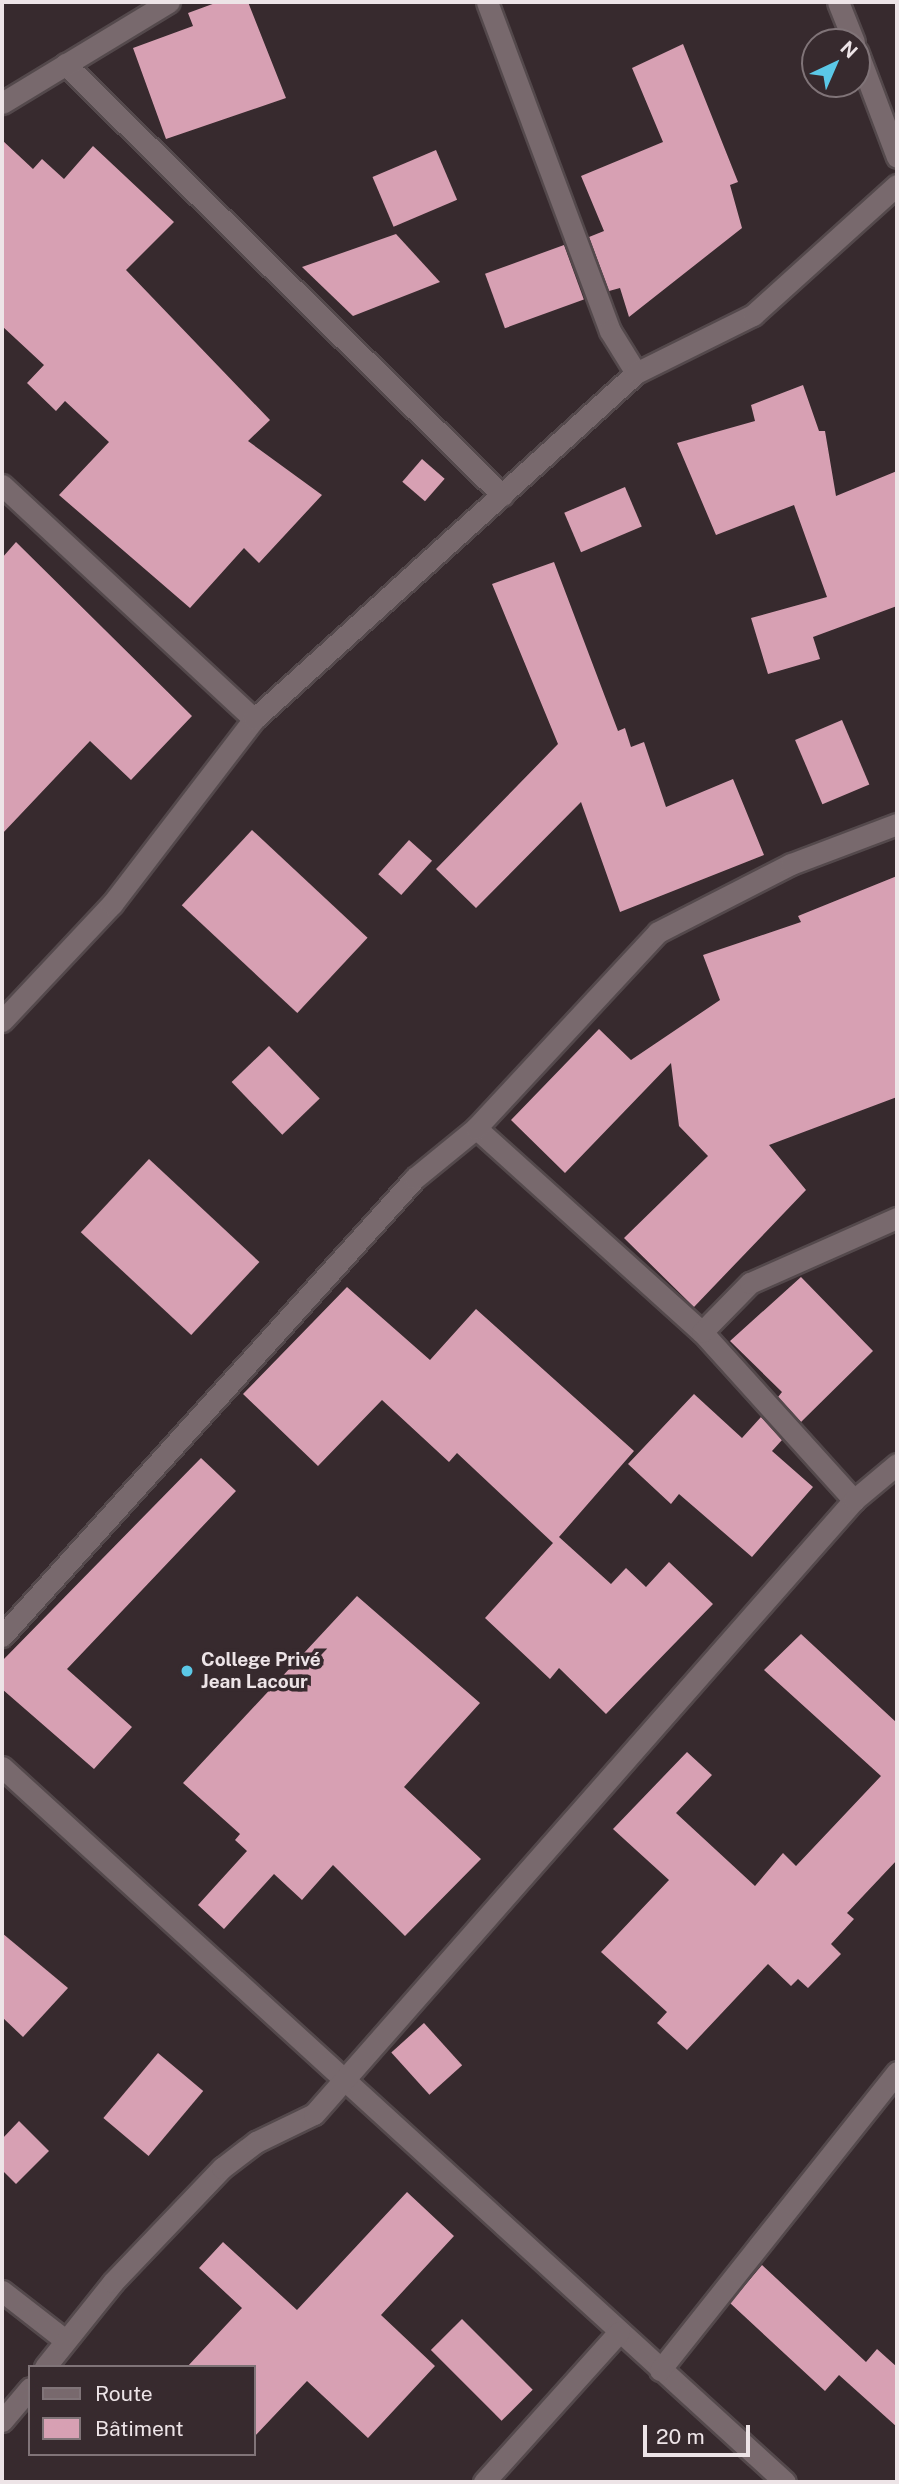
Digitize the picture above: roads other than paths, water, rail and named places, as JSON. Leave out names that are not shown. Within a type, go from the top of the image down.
[{"type":"street","points":[[2,103],[169,2]]},
{"type":"street","points":[[487,2],[610,331],[636,373]]},
{"type":"street","points":[[838,2],[848,28]]},
{"type":"street","points":[[65,64],[502,495]]},
{"type":"street","points":[[871,88],[897,157]]},
{"type":"street","points":[[2,1021],[112,904],[254,719],[636,373],[753,314],[897,185]]},
{"type":"street","points":[[2,485],[254,719]]},
{"type":"street","points":[[2,1636],[415,1178],[476,1128],[658,932],[791,864],[897,824]]},
{"type":"street","points":[[476,1128],[702,1332],[854,1500]]},
{"type":"street","points":[[702,1332],[750,1283],[897,1217]]},
{"type":"street","points":[[46,2365],[65,2340],[222,2168],[257,2142],[314,2114],[854,1500],[897,1464]]},
{"type":"street","points":[[2,1767],[785,2482]]},
{"type":"street","points":[[660,2370],[897,2072]]},
{"type":"street","points":[[2,2291],[65,2340]]},
{"type":"street","points":[[484,2482],[619,2332]]},
{"type":"street","points":[[2,2421],[28,2390]]},
{"type":"place","name":"College Privé Jean Lacour","points":[[187,1671]]}]
